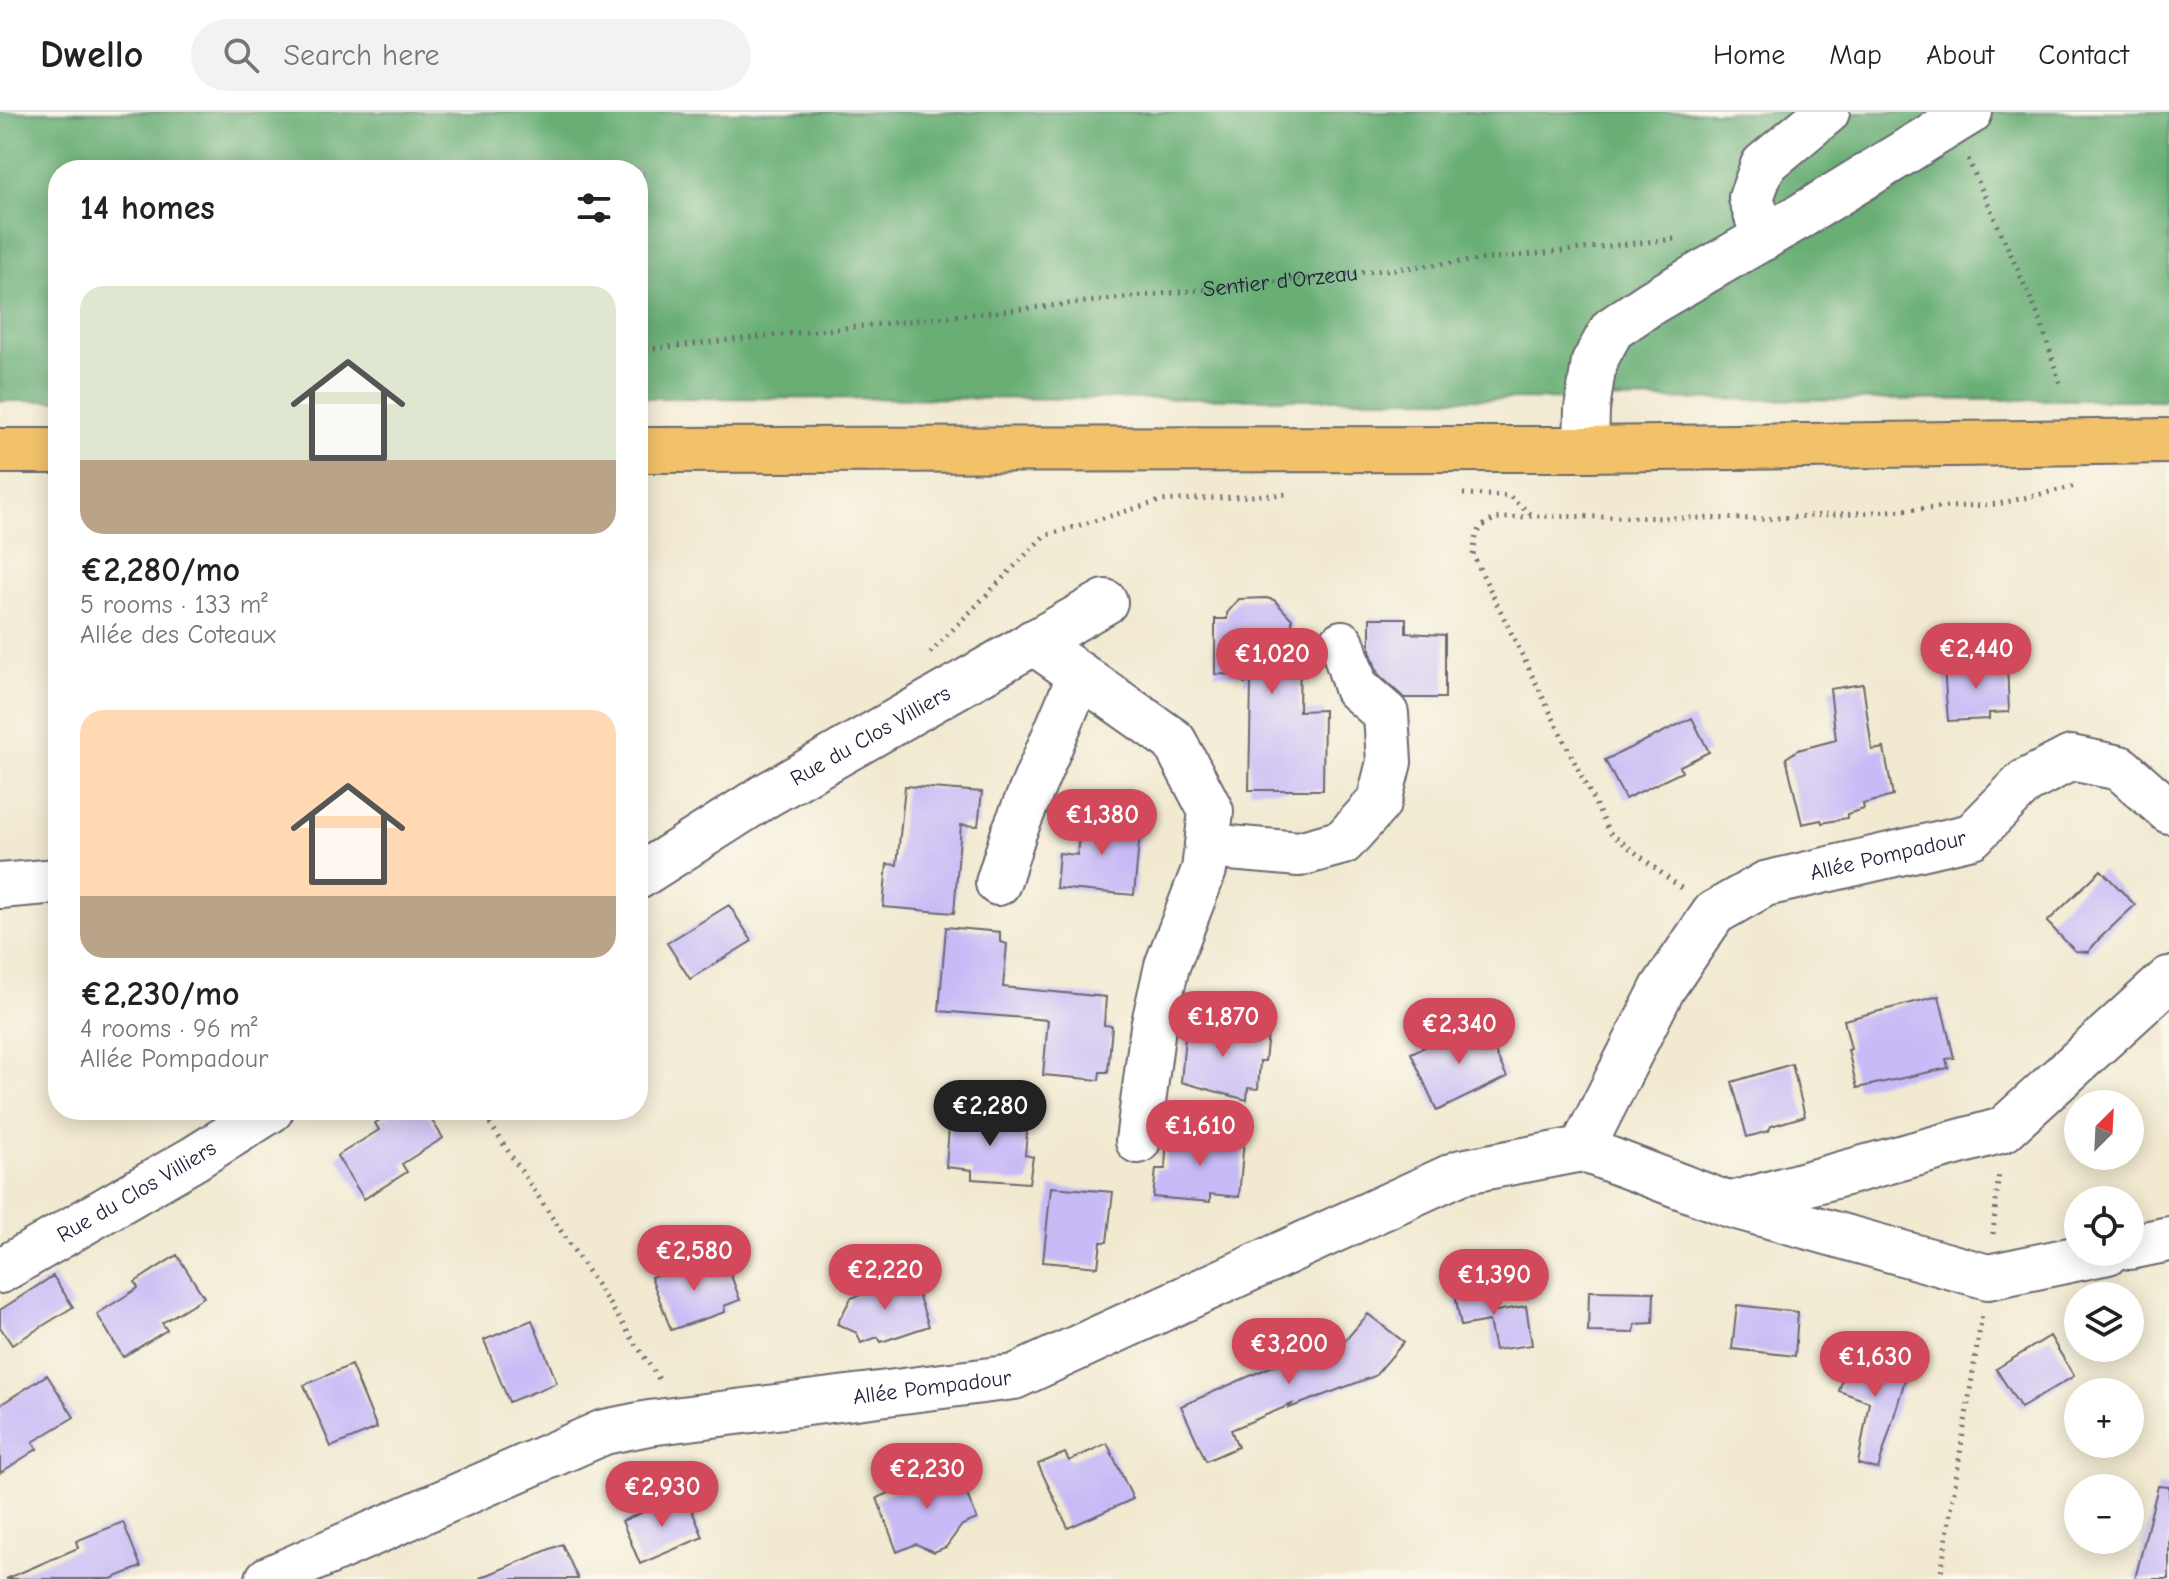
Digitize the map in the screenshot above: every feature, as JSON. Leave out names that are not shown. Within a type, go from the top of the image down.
[{"type":"main road","points":[[648,450],[1586,449],[2169,441]]},
{"type":"main road","points":[[0,451],[48,451]]},
{"type":"street","points":[[1764,238],[1751,198],[1763,165],[1827,112]]},
{"type":"street","points":[[1586,449],[1587,409],[1594,362],[1612,329],[1652,302],[1961,118]]},
{"type":"street","name":"Rue du Clos Villiers","points":[[648,871],[765,796],[1105,602]]},
{"type":"street","points":[[1033,642],[1174,741],[1211,811],[1204,870],[1167,966],[1153,1027],[1138,1141]]},
{"type":"street","points":[[1207,846],[1299,854],[1343,842],[1379,802],[1389,762],[1386,714],[1356,688],[1342,643]]},
{"type":"street","points":[[998,883],[1014,832],[1080,675]]},
{"type":"street","name":"Allée Pompadour","points":[[268,1579],[604,1432],[671,1420],[1014,1377],[1461,1172],[1582,1149],[1663,988],[1714,913],[1765,884],[1972,836],[2025,782],[2071,758],[2120,768],[2169,811]]},
{"type":"street","points":[[0,886],[48,882]]},
{"type":"street","points":[[1730,1205],[2003,1130],[2169,979]]},
{"type":"street","name":"Rue du Clos Villiers","points":[[0,1271],[255,1120]]},
{"type":"street","points":[[1582,1149],[1730,1205],[1988,1277],[2064,1261]]},
{"type":"street","points":[[2144,1244],[2169,1239]]},
{"type":"path","points":[[1961,118],[2041,322],[2061,387]]},
{"type":"path","name":"Sentier d'Orzeau","points":[[648,349],[1687,239]]},
{"type":"path","points":[[1714,913],[1609,832],[1473,555],[1481,527],[1494,519],[1533,516],[1762,519],[1998,504],[2080,485]]},
{"type":"path","points":[[930,653],[1044,536],[1160,501],[1298,493]]},
{"type":"path","points":[[1449,493],[1509,496],[1533,516]]},
{"type":"path","points":[[488,1120],[662,1383],[671,1420]]},
{"type":"path","points":[[1940,1579],[1988,1277],[2003,1130]]},
{"type":"green space","points":[[0,112],[2169,112],[2169,400],[648,398],[648,160],[48,160],[48,401],[0,401]]},
{"type":"building","points":[[1239,599],[1274,600],[1292,619],[1292,654],[1300,655],[1299,711],[1324,710],[1323,790],[1249,790],[1251,683],[1244,683],[1244,675],[1215,674],[1215,619],[1227,619],[1227,613]]},
{"type":"building","points":[[1370,618],[1406,618],[1406,633],[1445,635],[1445,698],[1404,698],[1378,674],[1370,650]]},
{"type":"building","points":[[2007,663],[2009,712],[1989,713],[1989,719],[1948,721],[1944,668]]},
{"type":"building","points":[[1863,684],[1872,750],[1884,748],[1893,796],[1863,804],[1864,809],[1847,814],[1847,818],[1802,824],[1786,758],[1798,750],[1836,740],[1830,689]]},
{"type":"building","points":[[1692,718],[1709,752],[1680,766],[1682,772],[1625,799],[1605,760]]},
{"type":"building","points":[[905,786],[982,792],[978,826],[961,825],[954,913],[883,907],[887,864],[897,865]]},
{"type":"building","points":[[1081,815],[1141,821],[1134,895],[1056,888],[1059,853],[1077,855]]},
{"type":"building","points":[[2101,870],[2135,905],[2088,952],[2075,951],[2047,922]]},
{"type":"building","points":[[729,905],[752,941],[690,979],[667,943]]},
{"type":"building","points":[[946,927],[1000,932],[1000,942],[1007,944],[1003,987],[1106,997],[1104,1025],[1112,1026],[1108,1072],[1100,1072],[1099,1080],[1043,1075],[1048,1020],[939,1011]]},
{"type":"building","points":[[1939,996],[1954,1058],[1946,1059],[1948,1068],[1857,1088],[1844,1020]]},
{"type":"building","points":[[1481,1022],[1507,1077],[1437,1111],[1411,1053]]},
{"type":"building","points":[[1186,1025],[1268,1033],[1265,1061],[1260,1061],[1258,1089],[1248,1088],[1247,1100],[1181,1082]]},
{"type":"building","points":[[1792,1064],[1805,1116],[1747,1137],[1732,1082]]},
{"type":"building","points":[[950,1114],[1028,1120],[1025,1155],[1033,1157],[1029,1183],[972,1179],[972,1170],[946,1167]]},
{"type":"building","points":[[380,1120],[431,1120],[443,1138],[402,1164],[407,1172],[364,1199],[337,1156],[379,1130],[375,1123]]},
{"type":"building","points":[[1167,1134],[1244,1140],[1239,1197],[1210,1194],[1210,1202],[1153,1197],[1156,1169],[1165,1169]]},
{"type":"building","points":[[1051,1187],[1113,1192],[1107,1242],[1101,1242],[1098,1267],[1043,1262]]},
{"type":"building","points":[[177,1255],[204,1297],[162,1323],[167,1330],[123,1357],[97,1314],[138,1288],[135,1282]]},
{"type":"building","points":[[704,1257],[711,1276],[729,1270],[740,1300],[724,1306],[725,1312],[671,1330],[651,1277]]},
{"type":"building","points":[[53,1276],[73,1307],[12,1345],[0,1327],[0,1310]]},
{"type":"building","points":[[912,1277],[929,1326],[881,1342],[878,1337],[861,1343],[857,1333],[837,1324],[851,1298]]},
{"type":"building","points":[[1490,1283],[1496,1311],[1526,1306],[1532,1345],[1495,1350],[1489,1321],[1461,1326],[1454,1289]]},
{"type":"building","points":[[1589,1291],[1654,1292],[1653,1323],[1635,1324],[1634,1333],[1588,1332]]},
{"type":"building","points":[[1737,1305],[1798,1312],[1795,1356],[1732,1349]]},
{"type":"building","points":[[1368,1314],[1404,1342],[1375,1376],[1289,1408],[1292,1404],[1231,1430],[1238,1447],[1206,1461],[1181,1406],[1321,1345],[1330,1358]]},
{"type":"building","points":[[532,1320],[557,1383],[509,1402],[484,1340]]},
{"type":"building","points":[[2050,1336],[2074,1376],[2064,1378],[2064,1382],[2021,1408],[1996,1369]]},
{"type":"building","points":[[1852,1349],[1909,1367],[1878,1469],[1858,1464],[1869,1402],[1839,1391]]},
{"type":"building","points":[[351,1365],[377,1428],[331,1447],[304,1385]]},
{"type":"building","points":[[47,1375],[74,1417],[33,1442],[37,1449],[0,1473],[0,1405]]},
{"type":"building","points":[[1107,1443],[1133,1499],[1068,1528],[1038,1464],[1065,1453],[1069,1461]]},
{"type":"building","points":[[955,1465],[977,1519],[962,1525],[946,1547],[934,1552],[916,1544],[897,1552],[877,1498],[901,1488],[900,1484]]},
{"type":"building","points":[[2158,1486],[2169,1487],[2169,1579],[2135,1579],[2141,1554],[2144,1554]]},
{"type":"building","points":[[685,1494],[703,1537],[640,1564],[622,1521]]},
{"type":"building","points":[[123,1522],[141,1567],[111,1579],[6,1579],[78,1548],[76,1541]]},
{"type":"building","points":[[562,1544],[578,1579],[480,1579],[480,1578]]}]
